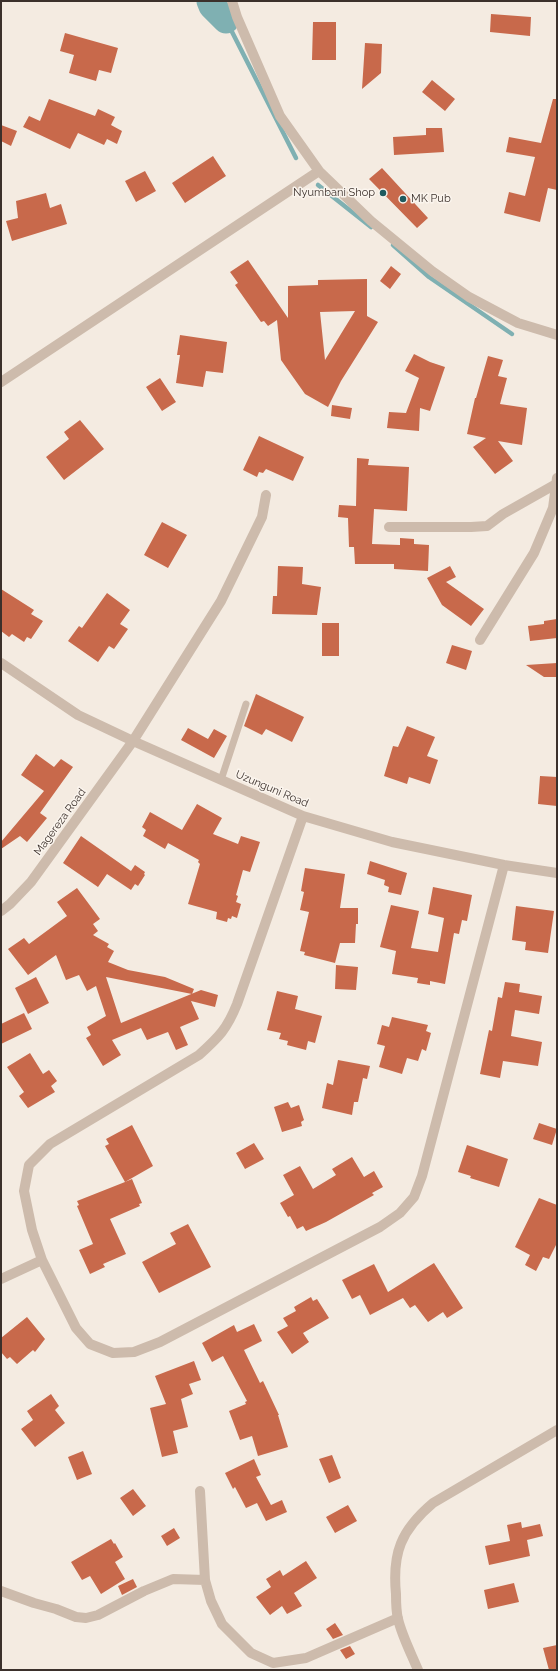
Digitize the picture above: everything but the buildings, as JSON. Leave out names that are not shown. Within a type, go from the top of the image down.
[{"type":"street","points":[[232,1],[237,17],[280,116],[320,171],[371,222],[432,271],[469,297],[518,323],[557,335]]},
{"type":"street","points":[[1,382],[320,171]]},
{"type":"street","points":[[480,640],[534,553],[555,508],[557,481]]},
{"type":"street","points":[[389,527],[487,526],[502,514],[557,481]]},
{"type":"street","name":"Magereza Road","points":[[1,911],[10,904],[31,882],[133,741],[221,602],[262,517],[266,495]]},
{"type":"street","name":"Uzunguni Road","points":[[1,663],[78,715],[303,816],[392,842],[504,865],[557,872]]},
{"type":"street","points":[[303,816],[237,1004],[230,1022],[219,1037],[199,1055],[50,1144],[29,1164],[24,1191],[32,1230],[42,1260],[76,1328],[90,1344],[113,1353],[134,1352],[160,1342],[380,1227],[400,1213],[414,1197],[422,1176],[504,865]]},
{"type":"street","points":[[1,1279],[42,1260]]},
{"type":"street","points":[[418,1670],[398,1618],[395,1580],[396,1560],[400,1544],[408,1528],[418,1516],[433,1503],[557,1430]]},
{"type":"street","points":[[200,1491],[205,1580],[211,1601],[222,1624],[251,1653],[272,1667],[306,1658],[398,1618]]},
{"type":"street","points":[[1,1591],[76,1617],[86,1618],[98,1615],[144,1591],[173,1579],[205,1580]]},
{"type":"lane","points":[[221,780],[246,704]]},
{"type":"waterway","points":[[210,1],[212,6],[226,20]]},
{"type":"waterway","points":[[226,20],[296,158]]},
{"type":"waterway","points":[[318,185],[371,227]]},
{"type":"waterway","points":[[393,245],[429,277],[512,334]]},
{"type":"place","name":"Nyumbani Shop","points":[[383,193]]},
{"type":"place","name":"MK Pub","points":[[403,199]]}]
